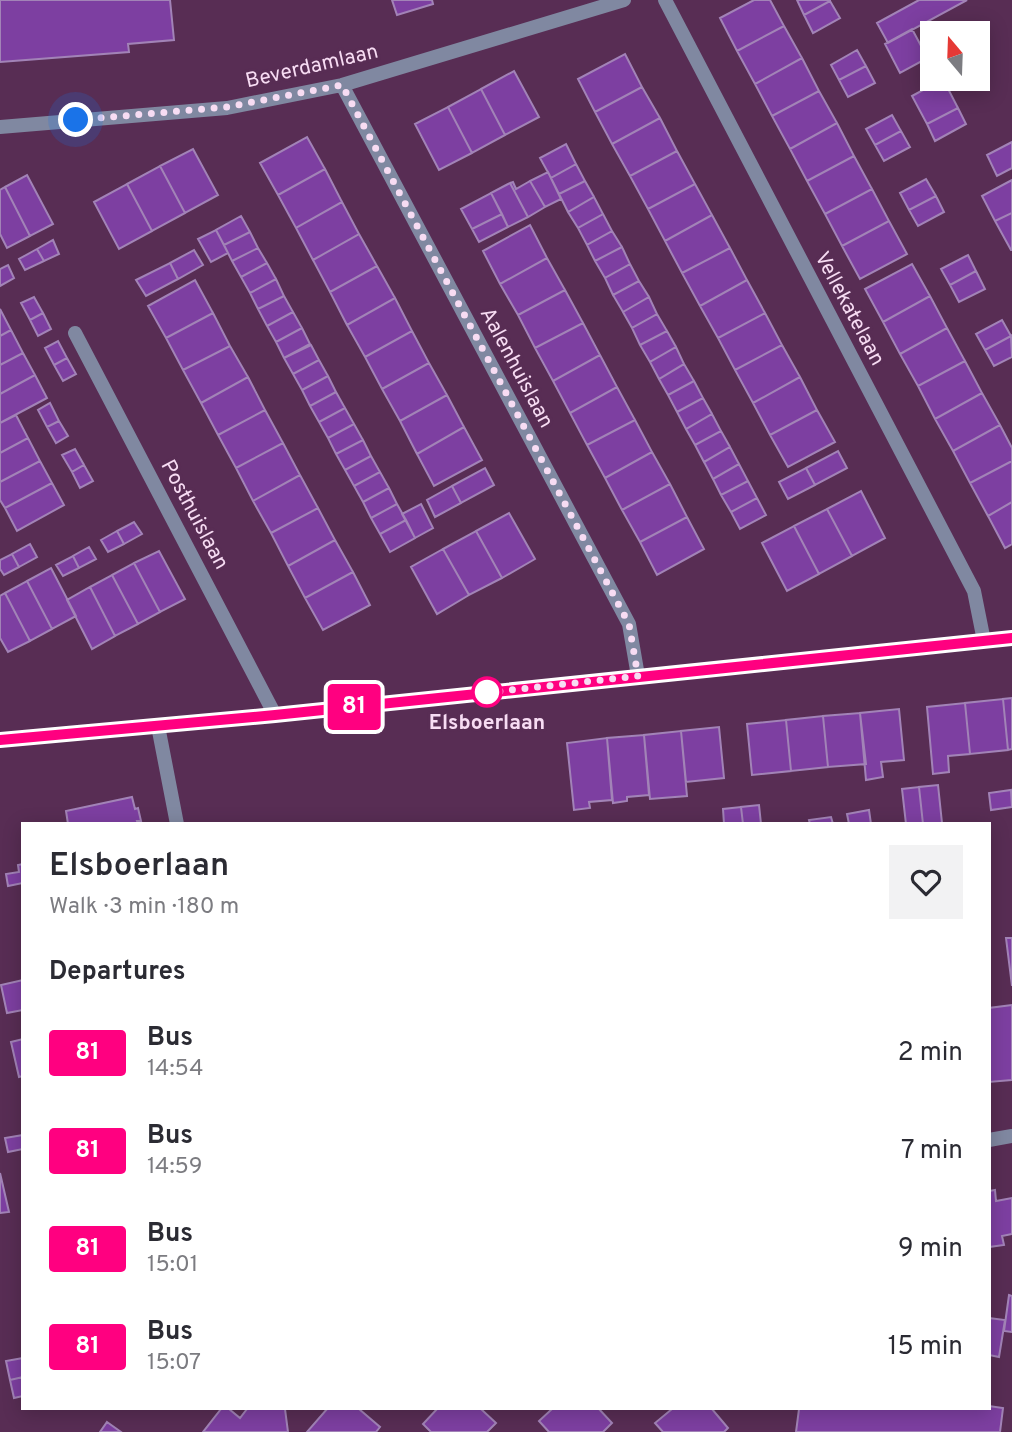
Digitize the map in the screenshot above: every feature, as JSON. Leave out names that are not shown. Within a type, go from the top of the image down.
[{"type":"street","name":"Beverdamlaan","points":[[0,127],[227,107],[342,85],[624,0]]},
{"type":"street","name":"Vellekatelaan","points":[[665,0],[974,591],[984,641]]},
{"type":"street","name":"Aalenhuislaan","points":[[342,85],[629,624],[638,676]]},
{"type":"street","name":"Posthuislaan","points":[[75,333],[275,715]]},
{"type":"street","points":[[0,740],[275,715],[1012,638]]},
{"type":"street","points":[[158,726],[177,822]]},
{"type":"street","points":[[991,1140],[1012,1136]]},
{"type":"building","points":[[0,0],[170,0],[174,40],[128,44],[129,52],[0,62]]},
{"type":"building","points":[[392,0],[432,0],[433,4],[397,15]]},
{"type":"building","points":[[754,0],[770,0],[784,26],[737,51],[720,18]]},
{"type":"building","points":[[797,0],[830,0],[830,1],[804,15]]},
{"type":"building","points":[[919,0],[967,0],[928,21],[920,21],[920,26],[888,43],[877,23]]},
{"type":"building","points":[[830,1],[840,18],[813,33],[804,15]]},
{"type":"building","points":[[784,26],[802,58],[755,84],[737,51]]},
{"type":"building","points":[[912,29],[920,44],[920,62],[900,73],[885,44]]},
{"type":"building","points":[[857,50],[866,66],[839,80],[831,65]]},
{"type":"building","points":[[625,54],[642,87],[595,112],[578,79]]},
{"type":"building","points":[[802,58],[819,91],[772,116],[755,84]]},
{"type":"building","points":[[866,66],[875,83],[848,97],[839,80]]},
{"type":"building","points":[[514,71],[539,117],[505,135],[481,89]]},
{"type":"building","points":[[642,87],[660,118],[612,144],[595,112]]},
{"type":"building","points":[[481,89],[505,135],[472,153],[448,107]]},
{"type":"building","points":[[819,91],[837,123],[790,149],[772,116]]},
{"type":"building","points":[[921,91],[949,91],[958,108],[927,124],[912,96]]},
{"type":"building","points":[[448,107],[472,153],[439,170],[415,124]]},
{"type":"building","points":[[958,108],[966,124],[935,141],[927,124]]},
{"type":"building","points":[[892,115],[901,131],[875,145],[866,129]]},
{"type":"building","points":[[660,118],[677,151],[630,176],[612,144]]},
{"type":"building","points":[[837,123],[854,156],[807,181],[790,149]]},
{"type":"building","points":[[901,131],[910,147],[884,161],[875,145]]},
{"type":"building","points":[[307,137],[325,169],[278,195],[260,163]]},
{"type":"building","points":[[1012,142],[1012,168],[997,176],[987,155]]},
{"type":"building","points":[[566,144],[576,164],[551,178],[540,158]]},
{"type":"building","points":[[193,149],[218,195],[185,213],[160,166]]},
{"type":"building","points":[[677,151],[695,184],[648,209],[630,176]]},
{"type":"building","points":[[854,156],[872,189],[825,214],[807,181]]},
{"type":"building","points":[[576,164],[585,181],[559,194],[551,178]]},
{"type":"building","points":[[160,166],[185,213],[152,231],[127,184]]},
{"type":"building","points":[[325,169],[342,202],[296,228],[278,195]]},
{"type":"building","points":[[548,172],[561,199],[545,207],[530,181]]},
{"type":"building","points":[[27,175],[53,224],[30,236],[5,187]]},
{"type":"building","points":[[926,179],[936,196],[909,210],[900,193]]},
{"type":"building","points":[[1012,180],[1012,213],[995,221],[982,196]]},
{"type":"building","points":[[530,181],[545,207],[528,217],[510,183],[513,182],[516,189]]},
{"type":"building","points":[[585,181],[594,197],[568,212],[559,194]]},
{"type":"building","points":[[510,183],[528,217],[508,227],[491,193]]},
{"type":"building","points":[[127,184],[152,231],[119,249],[94,202]]},
{"type":"building","points":[[695,184],[712,215],[665,241],[648,209]]},
{"type":"building","points":[[5,187],[30,236],[7,248],[0,234],[0,190]]},
{"type":"building","points":[[872,189],[889,221],[842,246],[825,214]]},
{"type":"building","points":[[491,193],[502,214],[472,229],[461,209]]},
{"type":"building","points":[[936,196],[944,212],[918,226],[909,210]]},
{"type":"building","points":[[594,197],[603,214],[578,228],[568,212]]},
{"type":"building","points":[[342,202],[359,234],[313,260],[296,228]]},
{"type":"building","points":[[1012,213],[1012,250],[1011,250],[995,221]]},
{"type":"building","points":[[502,214],[508,227],[479,242],[472,229]]},
{"type":"building","points":[[603,214],[612,231],[587,245],[578,228]]},
{"type":"building","points":[[712,215],[730,248],[682,273],[665,241]]},
{"type":"building","points":[[241,216],[250,232],[224,245],[216,230]]},
{"type":"building","points":[[889,221],[907,254],[860,279],[842,246]]},
{"type":"building","points":[[530,225],[547,258],[500,284],[483,251]]},
{"type":"building","points":[[216,230],[228,253],[211,262],[198,239]]},
{"type":"building","points":[[612,231],[622,247],[595,261],[587,245]]},
{"type":"building","points":[[250,232],[258,248],[232,261],[224,245]]},
{"type":"building","points":[[359,234],[377,266],[330,292],[313,260]]},
{"type":"building","points":[[53,240],[59,254],[44,261],[37,249]]},
{"type":"building","points":[[622,247],[630,264],[605,278],[595,261]]},
{"type":"building","points":[[258,248],[267,263],[241,277],[232,261]]},
{"type":"building","points":[[730,248],[747,280],[700,306],[682,273]]},
{"type":"building","points":[[37,249],[44,261],[25,270],[19,259]]},
{"type":"building","points":[[194,250],[203,265],[178,279],[170,263]]},
{"type":"building","points":[[968,255],[976,271],[950,285],[941,269]]},
{"type":"building","points":[[547,258],[565,290],[518,315],[500,284]]},
{"type":"building","points":[[170,263],[178,279],[146,296],[136,280]]},
{"type":"building","points":[[267,263],[276,279],[250,293],[241,277]]},
{"type":"building","points":[[630,264],[639,281],[613,295],[605,278]]},
{"type":"building","points":[[912,264],[930,296],[883,322],[865,289]]},
{"type":"building","points":[[8,265],[14,278],[0,286],[0,269]]},
{"type":"building","points":[[377,266],[395,298],[347,325],[330,292]]},
{"type":"building","points":[[976,271],[985,289],[959,302],[950,285]]},
{"type":"building","points":[[276,279],[284,296],[258,309],[250,293]]},
{"type":"building","points":[[195,280],[213,313],[166,338],[148,306]]},
{"type":"building","points":[[747,280],[765,313],[718,338],[700,306]]},
{"type":"building","points":[[639,281],[649,297],[623,312],[613,295]]},
{"type":"building","points":[[565,290],[583,323],[535,348],[518,315]]},
{"type":"building","points":[[284,296],[293,312],[267,326],[258,309]]},
{"type":"building","points":[[930,296],[947,328],[900,354],[883,322]]},
{"type":"building","points":[[34,297],[43,313],[30,320],[21,303]]},
{"type":"building","points":[[649,297],[657,314],[632,328],[623,312]]},
{"type":"building","points":[[395,298],[412,331],[365,357],[347,325]]},
{"type":"building","points":[[0,309],[11,330],[0,336]]},
{"type":"building","points":[[293,312],[302,328],[276,342],[267,326]]},
{"type":"building","points":[[43,313],[51,329],[38,336],[30,320]]},
{"type":"building","points":[[213,313],[230,346],[183,370],[166,338]]},
{"type":"building","points":[[765,313],[782,345],[735,370],[718,338]]},
{"type":"building","points":[[657,314],[667,331],[640,345],[632,328]]},
{"type":"building","points":[[1002,320],[1011,336],[985,350],[976,334]]},
{"type":"building","points":[[583,323],[600,355],[553,381],[535,348]]},
{"type":"building","points":[[302,328],[310,344],[284,358],[276,342]]},
{"type":"building","points":[[947,328],[965,361],[918,386],[900,354]]},
{"type":"building","points":[[11,330],[23,353],[0,365],[0,336]]},
{"type":"building","points":[[412,331],[429,363],[382,389],[365,357]]},
{"type":"building","points":[[667,331],[676,347],[650,362],[640,345]]},
{"type":"building","points":[[1011,336],[1012,357],[994,366],[985,350]]},
{"type":"building","points":[[58,341],[67,358],[54,365],[45,348]]},
{"type":"building","points":[[311,345],[319,360],[293,374],[284,358]]},
{"type":"building","points":[[782,345],[800,377],[753,403],[735,370]]},
{"type":"building","points":[[230,346],[248,377],[201,403],[183,370]]},
{"type":"building","points":[[676,347],[684,364],[659,379],[650,362]]},
{"type":"building","points":[[23,353],[35,375],[0,394],[0,365]]},
{"type":"building","points":[[600,355],[617,387],[570,413],[553,381]]},
{"type":"building","points":[[67,358],[76,374],[63,381],[54,365]]},
{"type":"building","points":[[319,360],[328,376],[302,390],[293,374]]},
{"type":"building","points":[[965,361],[982,393],[935,419],[918,386]]},
{"type":"building","points":[[429,363],[447,395],[400,421],[382,389]]},
{"type":"building","points":[[684,364],[694,381],[668,395],[659,379]]},
{"type":"building","points":[[35,375],[47,398],[0,423],[0,394]]},
{"type":"building","points":[[328,376],[336,392],[310,406],[302,390]]},
{"type":"building","points":[[248,377],[265,410],[218,435],[201,403]]},
{"type":"building","points":[[800,377],[817,410],[770,435],[753,403]]},
{"type":"building","points":[[694,381],[703,398],[677,412],[668,395]]},
{"type":"building","points":[[617,387],[635,420],[587,445],[570,413]]},
{"type":"building","points":[[336,392],[345,408],[319,422],[310,406]]},
{"type":"building","points":[[982,393],[1000,425],[953,451],[935,419]]},
{"type":"building","points":[[447,395],[464,427],[417,454],[400,421]]},
{"type":"building","points":[[703,398],[712,414],[686,429],[677,412]]},
{"type":"building","points":[[50,403],[59,421],[47,427],[38,410]]},
{"type":"building","points":[[345,408],[354,424],[328,438],[319,422]]},
{"type":"building","points":[[265,410],[283,443],[236,468],[218,435]]},
{"type":"building","points":[[817,410],[835,442],[788,467],[770,435]]},
{"type":"building","points":[[712,414],[721,431],[695,445],[686,429]]},
{"type":"building","points":[[16,415],[28,438],[0,453],[0,423]]},
{"type":"building","points":[[635,420],[652,452],[605,478],[587,445]]},
{"type":"building","points":[[59,421],[68,436],[56,443],[47,427]]},
{"type":"building","points":[[354,424],[363,440],[336,454],[328,438]]},
{"type":"building","points":[[1000,425],[1012,448],[1012,461],[970,483],[953,451]]},
{"type":"building","points":[[464,427],[482,460],[434,486],[417,454]]},
{"type":"building","points":[[721,431],[730,447],[704,462],[695,445]]},
{"type":"building","points":[[28,438],[40,461],[0,482],[0,453]]},
{"type":"building","points":[[363,440],[371,456],[345,470],[336,454]]},
{"type":"building","points":[[283,443],[300,475],[253,501],[236,468]]},
{"type":"building","points":[[730,447],[739,464],[713,479],[704,462]]},
{"type":"building","points":[[75,449],[84,465],[72,472],[62,455]]},
{"type":"building","points":[[838,451],[847,468],[815,485],[806,468]]},
{"type":"building","points":[[652,452],[670,484],[622,510],[605,478]]},
{"type":"building","points":[[371,456],[380,472],[354,486],[345,470]]},
{"type":"building","points":[[40,461],[52,483],[5,508],[0,500],[0,482]]},
{"type":"building","points":[[1012,461],[1012,502],[988,516],[970,483]]},
{"type":"building","points":[[739,464],[748,481],[721,495],[713,479]]},
{"type":"building","points":[[84,465],[93,481],[80,488],[72,472]]},
{"type":"building","points":[[485,468],[494,485],[461,503],[452,486]]},
{"type":"building","points":[[806,468],[815,485],[788,499],[779,482]]},
{"type":"building","points":[[380,472],[389,488],[363,502],[354,486]]},
{"type":"building","points":[[300,475],[318,508],[271,533],[253,501]]},
{"type":"building","points":[[748,481],[757,498],[731,512],[721,495]]},
{"type":"building","points":[[52,483],[64,505],[17,531],[5,508]]},
{"type":"building","points":[[670,484],[687,517],[640,542],[622,510]]},
{"type":"building","points":[[452,486],[461,503],[435,517],[427,500]]},
{"type":"building","points":[[389,488],[397,504],[371,518],[363,502]]},
{"type":"building","points":[[861,491],[885,538],[852,556],[827,509]]},
{"type":"building","points":[[757,498],[766,515],[740,529],[731,512]]},
{"type":"building","points":[[1012,502],[1012,544],[1005,548],[988,516]]},
{"type":"building","points":[[397,504],[406,520],[380,534],[371,518]]},
{"type":"building","points":[[421,504],[433,528],[415,538],[402,514]]},
{"type":"building","points":[[318,508],[335,540],[288,566],[271,533]]},
{"type":"building","points":[[827,509],[852,556],[819,574],[794,526]]},
{"type":"building","points":[[509,513],[535,559],[502,578],[476,531]]},
{"type":"building","points":[[687,517],[704,549],[657,575],[640,542]]},
{"type":"building","points":[[406,520],[415,538],[390,552],[380,534]]},
{"type":"building","points":[[134,522],[142,534],[124,544],[117,531]]},
{"type":"building","points":[[794,526],[819,574],[787,591],[762,543]]},
{"type":"building","points":[[117,531],[124,544],[108,552],[101,540]]},
{"type":"building","points":[[476,531],[502,578],[469,595],[443,549]]},
{"type":"building","points":[[335,540],[353,572],[305,598],[288,566]]},
{"type":"building","points":[[30,544],[37,557],[19,567],[12,554]]},
{"type":"building","points":[[89,547],[96,559],[79,568],[73,556]]},
{"type":"building","points":[[443,549],[469,595],[437,614],[411,567]]},
{"type":"building","points":[[159,551],[185,599],[160,612],[134,563]]},
{"type":"building","points":[[12,554],[19,567],[4,575],[0,569],[0,560]]},
{"type":"building","points":[[73,556],[79,568],[63,576],[56,565]]},
{"type":"building","points":[[134,563],[160,612],[138,624],[112,575]]},
{"type":"building","points":[[51,568],[76,616],[52,629],[27,581]]},
{"type":"building","points":[[353,572],[370,605],[323,630],[305,598]]},
{"type":"building","points":[[112,575],[138,624],[115,636],[90,587]]},
{"type":"building","points":[[27,581],[52,629],[30,641],[5,593]]},
{"type":"building","points":[[90,587],[115,636],[92,649],[67,600]]},
{"type":"building","points":[[5,593],[30,641],[8,652],[0,638],[0,596]]},
{"type":"building","points":[[1012,698],[1012,749],[1008,750],[1003,699]]},
{"type":"building","points":[[1003,699],[1008,750],[970,754],[965,703]]},
{"type":"building","points":[[965,703],[970,754],[948,756],[949,772],[933,774],[927,707]]},
{"type":"building","points":[[899,709],[904,760],[881,762],[883,777],[866,780],[860,713]]},
{"type":"building","points":[[860,713],[866,764],[828,767],[823,716]]},
{"type":"building","points":[[823,716],[828,767],[791,771],[786,720]]},
{"type":"building","points":[[786,720],[791,771],[752,775],[747,724]]},
{"type":"building","points":[[719,727],[724,778],[686,782],[681,731]]},
{"type":"building","points":[[681,731],[687,796],[650,799],[644,735]]},
{"type":"building","points":[[644,735],[649,795],[627,797],[627,801],[613,803],[607,738]]},
{"type":"building","points":[[607,738],[612,800],[589,802],[590,808],[574,810],[567,743]]},
{"type":"building","points":[[938,785],[942,822],[923,822],[919,787]]},
{"type":"building","points":[[919,787],[923,822],[906,822],[902,789]]},
{"type":"building","points":[[1011,790],[1012,807],[991,810],[989,793]]},
{"type":"building","points":[[132,797],[141,821],[68,822],[66,811]]},
{"type":"building","points":[[759,805],[761,822],[743,822],[741,807]]},
{"type":"building","points":[[741,807],[743,822],[724,822],[723,809]]},
{"type":"building","points":[[869,810],[871,822],[849,822],[847,814]]},
{"type":"building","points":[[831,817],[832,822],[810,822]]},
{"type":"building","points":[[21,864],[21,883],[8,886],[6,874],[19,872],[18,865]]},
{"type":"building","points":[[1006,938],[1012,938],[1012,986]]},
{"type":"building","points":[[21,980],[21,1010],[7,1013],[1,985]]},
{"type":"building","points":[[1012,1005],[1012,1080],[991,1082],[991,1008]]},
{"type":"building","points":[[21,1040],[21,1076],[19,1077],[11,1042]]},
{"type":"building","points":[[21,1135],[21,1149],[8,1152],[5,1138]]},
{"type":"building","points":[[0,1173],[9,1212],[0,1213]]},
{"type":"building","points":[[995,1190],[996,1201],[1012,1198],[1012,1234],[1002,1236],[1004,1245],[991,1247],[991,1191]]},
{"type":"building","points":[[1009,1295],[1012,1296],[1012,1332],[1004,1331]]},
{"type":"building","points":[[991,1318],[1005,1320],[999,1357],[991,1355]]},
{"type":"building","points":[[21,1358],[21,1377],[10,1380],[6,1361]]},
{"type":"building","points":[[21,1377],[21,1396],[14,1398],[10,1380]]},
{"type":"building","points":[[1003,1408],[1000,1432],[796,1432],[799,1410]]},
{"type":"building","points":[[220,1410],[230,1410],[240,1418],[246,1410],[285,1410],[288,1432],[203,1432]]},
{"type":"building","points":[[326,1410],[360,1410],[380,1427],[376,1432],[307,1432]]},
{"type":"building","points":[[436,1410],[482,1410],[496,1423],[487,1432],[431,1432],[423,1424]]},
{"type":"building","points":[[551,1410],[600,1410],[612,1423],[603,1432],[549,1432],[539,1421]]},
{"type":"building","points":[[671,1410],[713,1410],[728,1428],[724,1432],[663,1432],[655,1423]]},
{"type":"building","points":[[107,1422],[121,1432],[100,1432]]},
{"type":"bus line","name":"81","points":[[0,740],[275,715],[1012,638]]},
{"type":"place","name":"Elsboerlaan","points":[[487,692]]},
{"type":"route","points":[[76,120],[227,107],[342,85],[629,624],[638,676],[483,693],[487,692]]}]
